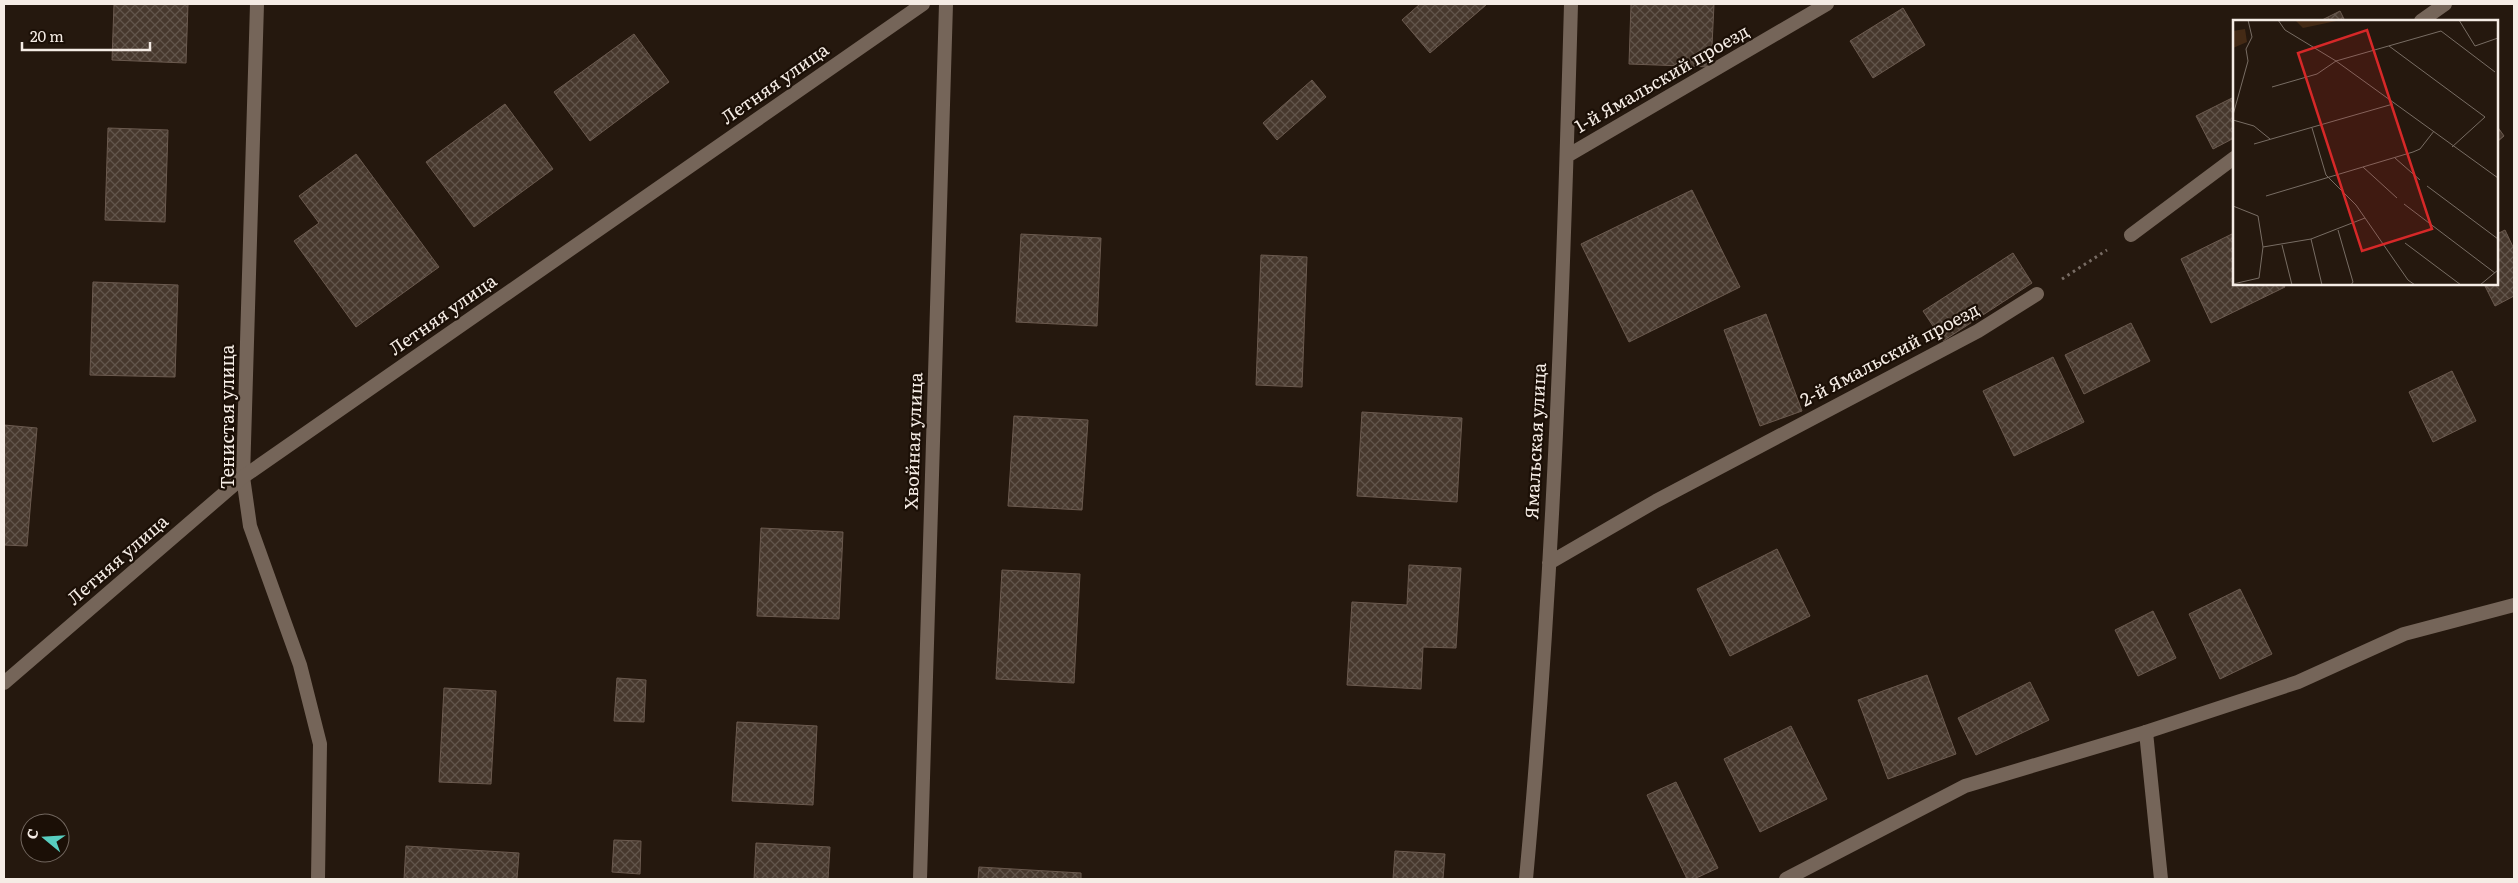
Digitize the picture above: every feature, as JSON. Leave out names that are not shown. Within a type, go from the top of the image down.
[{"type":"street","name":"Тенистая улица","points":[[257,4],[243,477],[250,526],[300,665],[320,744],[318,879]]},
{"type":"street","name":"Летняя улица","points":[[4,683],[243,477],[923,4]]},
{"type":"street","name":"Хвойная улица","points":[[920,879],[946,4]]},
{"type":"street","name":"Ямальская улица","points":[[1526,879],[1541,724],[1567,156],[1571,4]]},
{"type":"street","name":"1-й Ямальский проезд","points":[[1567,156],[1827,4]]},
{"type":"street","points":[[2422,20],[2445,4]]},
{"type":"street","points":[[2131,235],[2233,159]]},
{"type":"street","name":"2-й Ямальский проезд","points":[[1549,563],[1656,501],[1978,331],[2037,294]]},
{"type":"street","points":[[1786,879],[1964,786],[2146,732],[2298,682],[2404,634],[2514,605]]},
{"type":"street","points":[[2146,732],[2160,879]]},
{"type":"path","points":[[2037,294],[2131,235]]},
{"type":"building","points":[[114,4],[188,4],[186,63],[112,60]]},
{"type":"building","points":[[1420,4],[1486,5],[1430,53],[1402,20]]},
{"type":"building","points":[[1631,4],[1714,4],[1711,67],[1629,64]]},
{"type":"building","points":[[1903,8],[1925,45],[1873,78],[1850,41]]},
{"type":"building","points":[[2340,11],[2344,20],[2322,20]]},
{"type":"building","points":[[634,34],[669,82],[590,141],[554,92]]},
{"type":"building","points":[[1312,80],[1326,97],[1277,140],[1263,123]]},
{"type":"building","points":[[2233,98],[2233,139],[2213,149],[2196,116]]},
{"type":"building","points":[[505,104],[553,169],[474,227],[426,162]]},
{"type":"building","points":[[2498,127],[2504,136],[2498,141]]},
{"type":"building","points":[[108,128],[168,130],[165,222],[105,220]]},
{"type":"building","points":[[356,154],[439,267],[356,327],[294,241],[319,223],[299,196]]},
{"type":"building","points":[[1692,190],[1740,287],[1629,342],[1581,244]]},
{"type":"building","points":[[2505,230],[2514,249],[2514,296],[2495,306],[2484,285],[2498,285],[2498,234]]},
{"type":"building","points":[[2233,233],[2233,285],[2284,285],[2285,287],[2211,323],[2181,259]]},
{"type":"building","points":[[1021,234],[1101,238],[1097,326],[1016,322]]},
{"type":"building","points":[[2013,253],[2032,283],[1943,341],[1923,311]]},
{"type":"building","points":[[1261,255],[1307,257],[1302,387],[1256,385]]},
{"type":"building","points":[[93,282],[178,285],[175,377],[90,375]]},
{"type":"building","points":[[1766,314],[1802,411],[1760,426],[1724,330]]},
{"type":"building","points":[[2131,323],[2150,361],[2084,394],[2065,355]]},
{"type":"building","points":[[2053,357],[2084,422],[2014,456],[1983,391]]},
{"type":"building","points":[[2452,371],[2476,421],[2433,442],[2409,392]]},
{"type":"building","points":[[1362,412],[1462,418],[1457,502],[1357,496]]},
{"type":"building","points":[[1014,416],[1088,420],[1082,510],[1008,506]]},
{"type":"building","points":[[4,425],[37,428],[27,546],[4,545]]},
{"type":"building","points":[[761,528],[843,532],[839,619],[757,616]]},
{"type":"building","points":[[1777,549],[1810,616],[1730,656],[1697,589]]},
{"type":"building","points":[[1409,565],[1461,568],[1456,648],[1423,647],[1421,689],[1347,685],[1352,602],[1407,605]]},
{"type":"building","points":[[1002,570],[1080,574],[1074,683],[996,679]]},
{"type":"building","points":[[2240,589],[2272,654],[2220,679],[2189,614]]},
{"type":"building","points":[[2153,611],[2176,658],[2138,676],[2115,630]]},
{"type":"building","points":[[1927,675],[1956,754],[1888,779],[1858,700]]},
{"type":"building","points":[[617,678],[646,680],[644,722],[614,721]]},
{"type":"building","points":[[2030,682],[2049,720],[1976,755],[1958,718]]},
{"type":"building","points":[[444,688],[496,691],[491,784],[439,782]]},
{"type":"building","points":[[737,722],[817,726],[813,805],[732,801]]},
{"type":"building","points":[[1791,726],[1827,799],[1760,832],[1724,759]]},
{"type":"building","points":[[1676,782],[1718,868],[1694,879],[1687,879],[1647,795]]},
{"type":"building","points":[[614,840],[641,841],[640,874],[612,872]]},
{"type":"building","points":[[756,843],[830,847],[828,879],[754,879]]},
{"type":"building","points":[[406,846],[519,853],[517,879],[404,879]]},
{"type":"building","points":[[1395,851],[1445,854],[1443,879],[1393,879]]},
{"type":"building","points":[[979,867],[1081,873],[1081,879],[978,879]]}]
